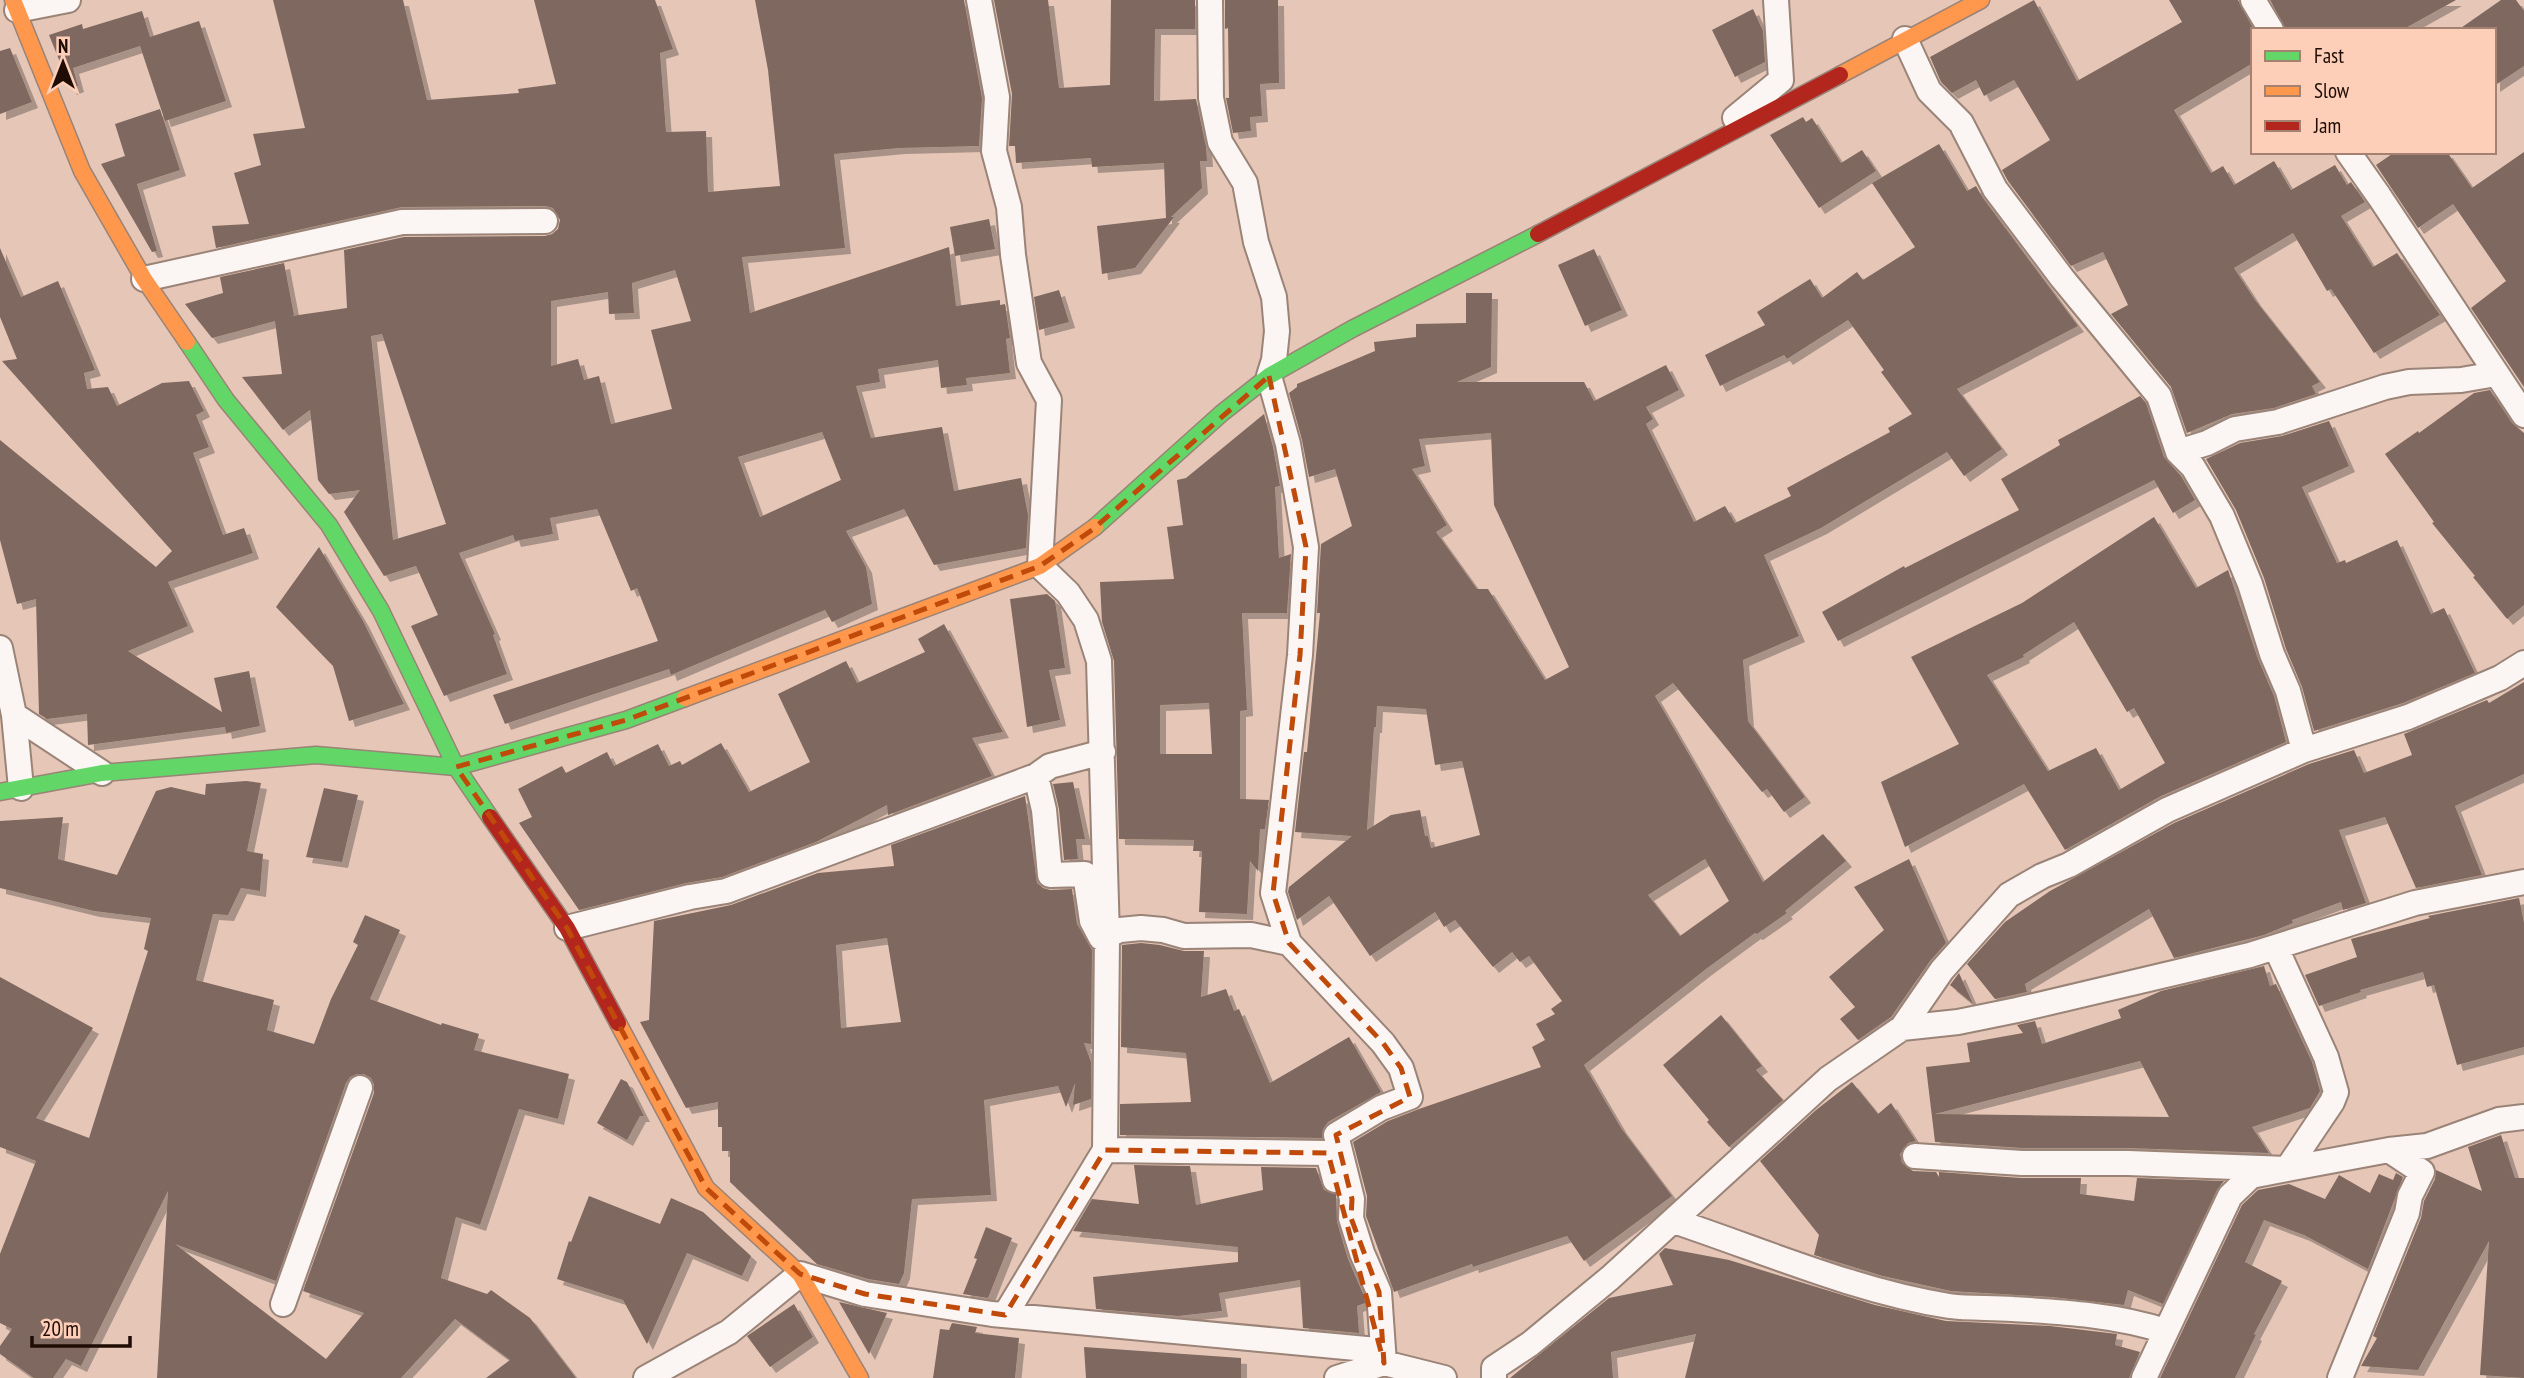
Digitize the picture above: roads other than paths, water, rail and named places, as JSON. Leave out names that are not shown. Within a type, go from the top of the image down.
[{"type":"street","points":[[68,0],[15,5],[82,171],[145,279],[226,400],[329,525],[381,611],[456,767],[567,928],[706,1188],[800,1274],[860,1378]]},
{"type":"street","points":[[979,0],[997,97],[994,151],[1009,207],[1013,255],[1030,363],[1049,400],[1040,566],[1068,593],[1086,620],[1099,661],[1107,937],[1105,1150],[1006,1315]]},
{"type":"street","points":[[1210,0],[1211,98],[1220,142],[1245,183],[1256,242],[1274,297],[1276,331],[1274,360],[1269,376],[1288,443],[1306,547],[1300,655],[1273,893],[1289,943],[1383,1042],[1401,1068],[1410,1097],[1381,1108],[1336,1135],[1352,1199],[1351,1218],[1379,1292],[1380,1357]]},
{"type":"street","points":[[1695,152],[1781,80],[1776,0]]},
{"type":"street","points":[[0,648],[14,715],[10,790],[102,773],[316,755],[456,767],[626,720],[1040,566],[1092,530],[1222,413],[1269,376],[1352,329],[1595,205],[1981,0]]},
{"type":"street","points":[[2253,0],[2270,28]]},
{"type":"street","points":[[1905,39],[1929,92],[1961,123],[1995,189],[2062,278],[2159,396],[2178,452],[2193,467],[2222,516],[2250,584],[2272,654],[2288,691],[2304,750]]},
{"type":"street","points":[[2349,154],[2524,415]]},
{"type":"street","points":[[145,279],[402,222],[545,221]]},
{"type":"street","points":[[2178,452],[2207,443],[2235,429],[2277,422],[2385,387],[2409,382],[2461,380],[2496,374]]},
{"type":"street","points":[[1494,1378],[1494,1368],[1531,1345],[1674,1221],[1828,1079],[1902,1028],[1942,970],[2009,895],[2167,810],[2304,750],[2408,718],[2500,678],[2524,663]]},
{"type":"street","points":[[14,715],[102,773]]},
{"type":"street","points":[[567,928],[690,897],[726,891],[1036,776],[1050,766],[1103,752]]},
{"type":"street","points":[[1036,776],[1044,810],[1050,875],[1085,874],[1092,921],[1101,938],[1121,930],[1141,928],[1184,936],[1251,935],[1289,943]]},
{"type":"street","points":[[1902,1028],[1958,1022],[2017,1010],[2276,948],[2415,904],[2524,882]]},
{"type":"street","points":[[2276,948],[2326,1057],[2336,1092],[2287,1169]]},
{"type":"street","points":[[283,1304],[360,1088]]},
{"type":"street","points":[[2144,1378],[2230,1196],[2251,1176],[2389,1150],[2427,1146],[2499,1120],[2524,1117]]},
{"type":"street","points":[[1105,1150],[1328,1153],[1380,1357]]},
{"type":"street","points":[[2340,1378],[2407,1213],[2410,1196],[2422,1172],[2389,1150]]},
{"type":"street","points":[[1915,1156],[2022,1163],[2129,1163],[2287,1169]]},
{"type":"street","points":[[1674,1221],[1907,1298],[1953,1306],[2013,1309],[2129,1321],[2165,1331]]},
{"type":"street","points":[[800,1274],[865,1294],[1006,1315],[1380,1357],[1444,1378]]},
{"type":"street","points":[[646,1378],[729,1332],[800,1274]]},
{"type":"street","points":[[1337,1378],[1380,1357]]}]
